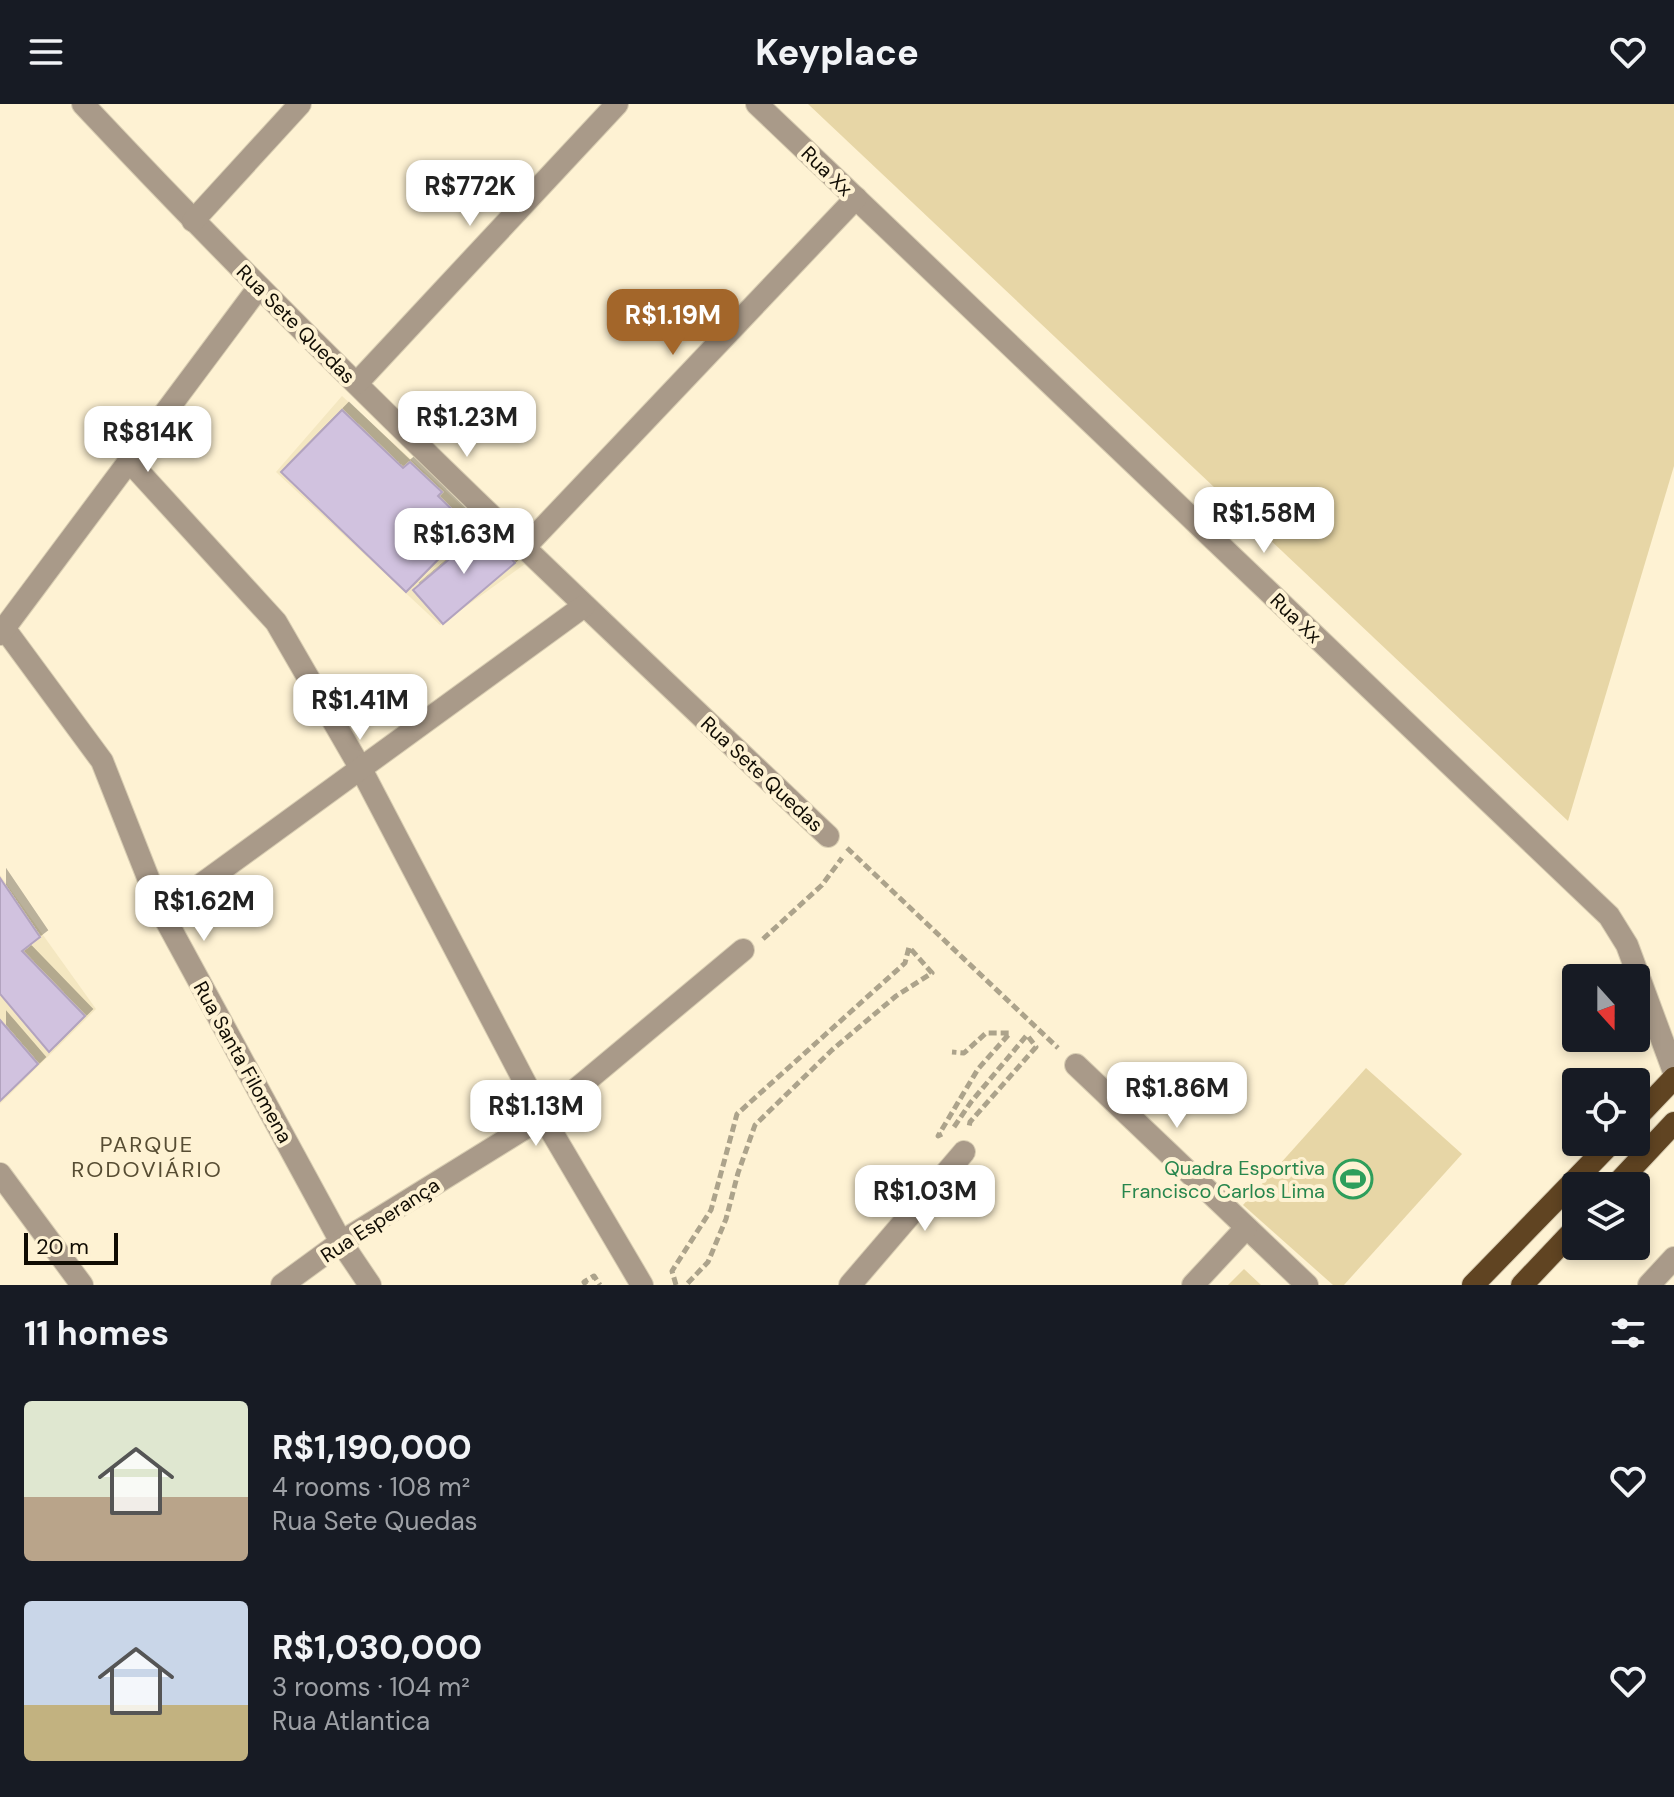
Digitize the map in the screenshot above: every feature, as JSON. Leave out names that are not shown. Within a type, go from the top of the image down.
[{"type":"highway","points":[[1650,1103],[1674,1078]]},
{"type":"highway","points":[[1628,1172],[1674,1123]]},
{"type":"highway","points":[[1473,1285],[1598,1156]]},
{"type":"highway","points":[[1522,1285],[1562,1243]]},
{"type":"street","name":"Rua Sete Quedas","points":[[83,104],[193,221],[524,548],[835,840]]},
{"type":"street","points":[[193,221],[300,104]]},
{"type":"street","points":[[357,383],[617,104]]},
{"type":"street","name":"Rua Xx","points":[[757,104],[1609,916],[1627,945],[1674,1072]]},
{"type":"street","points":[[524,548],[856,198]]},
{"type":"street","points":[[2,631],[259,287]]},
{"type":"street","points":[[129,461],[276,622],[361,769],[543,1117],[642,1285]]},
{"type":"street","points":[[162,913],[584,606]]},
{"type":"street","name":"Rua Santa Filomena","points":[[2,631],[102,761],[162,913],[341,1242],[370,1285]]},
{"type":"street","name":"Rua Esperança","points":[[282,1285],[341,1242],[543,1117],[743,950]]},
{"type":"street","points":[[1076,1065],[1307,1285]]},
{"type":"street","points":[[850,1285],[964,1152]]},
{"type":"street","points":[[0,1174],[82,1285]]},
{"type":"street","points":[[1193,1285],[1246,1228]]},
{"type":"street","points":[[1649,1285],[1674,1258]]},
{"type":"path","points":[[743,950],[758,944],[822,885],[842,859],[835,840]]},
{"type":"path","points":[[835,840],[1076,1065]]},
{"type":"path","points":[[676,1285],[672,1271],[711,1210],[737,1114],[905,963],[909,947],[932,973],[896,996],[832,1050],[755,1125],[726,1219],[708,1262],[686,1285]]},
{"type":"path","points":[[952,1052],[964,1053],[986,1033],[1010,1033],[978,1069],[938,1136],[952,1130],[971,1102],[1027,1035],[1036,1047],[970,1122],[964,1152]]},
{"type":"path","points":[[586,1285],[584,1282],[594,1276],[600,1285]]},
{"type":"shaded area","points":[[808,104],[1674,104],[1674,466],[1568,821]]},
{"type":"shaded area","points":[[342,396],[525,564],[440,625],[276,472]]},
{"type":"shaded area","points":[[0,875],[96,1009],[0,1104]]},
{"type":"shaded area","name":"Quadra Esportiva Francisco Carlos Lima","points":[[1366,1068],[1462,1154],[1344,1285],[1333,1285],[1243,1205]]},
{"type":"shaded area","points":[[1244,1269],[1261,1285],[1228,1285]]},
{"type":"building","points":[[342,410],[403,468],[410,462],[442,492],[438,496],[470,527],[406,592],[281,472]]},
{"type":"building","points":[[486,528],[515,563],[443,624],[413,590]]},
{"type":"building","points":[[0,878],[40,937],[22,951],[85,1016],[49,1052],[0,994]]},
{"type":"building","points":[[0,1020],[38,1064],[0,1101]]},
{"type":"place","name":"Quadra Esportiva Francisco Carlos Lima","points":[[1353,1179]]},
{"type":"district","name":"PARQUE RODOVIÁRIO","points":[[147,1156]]}]
